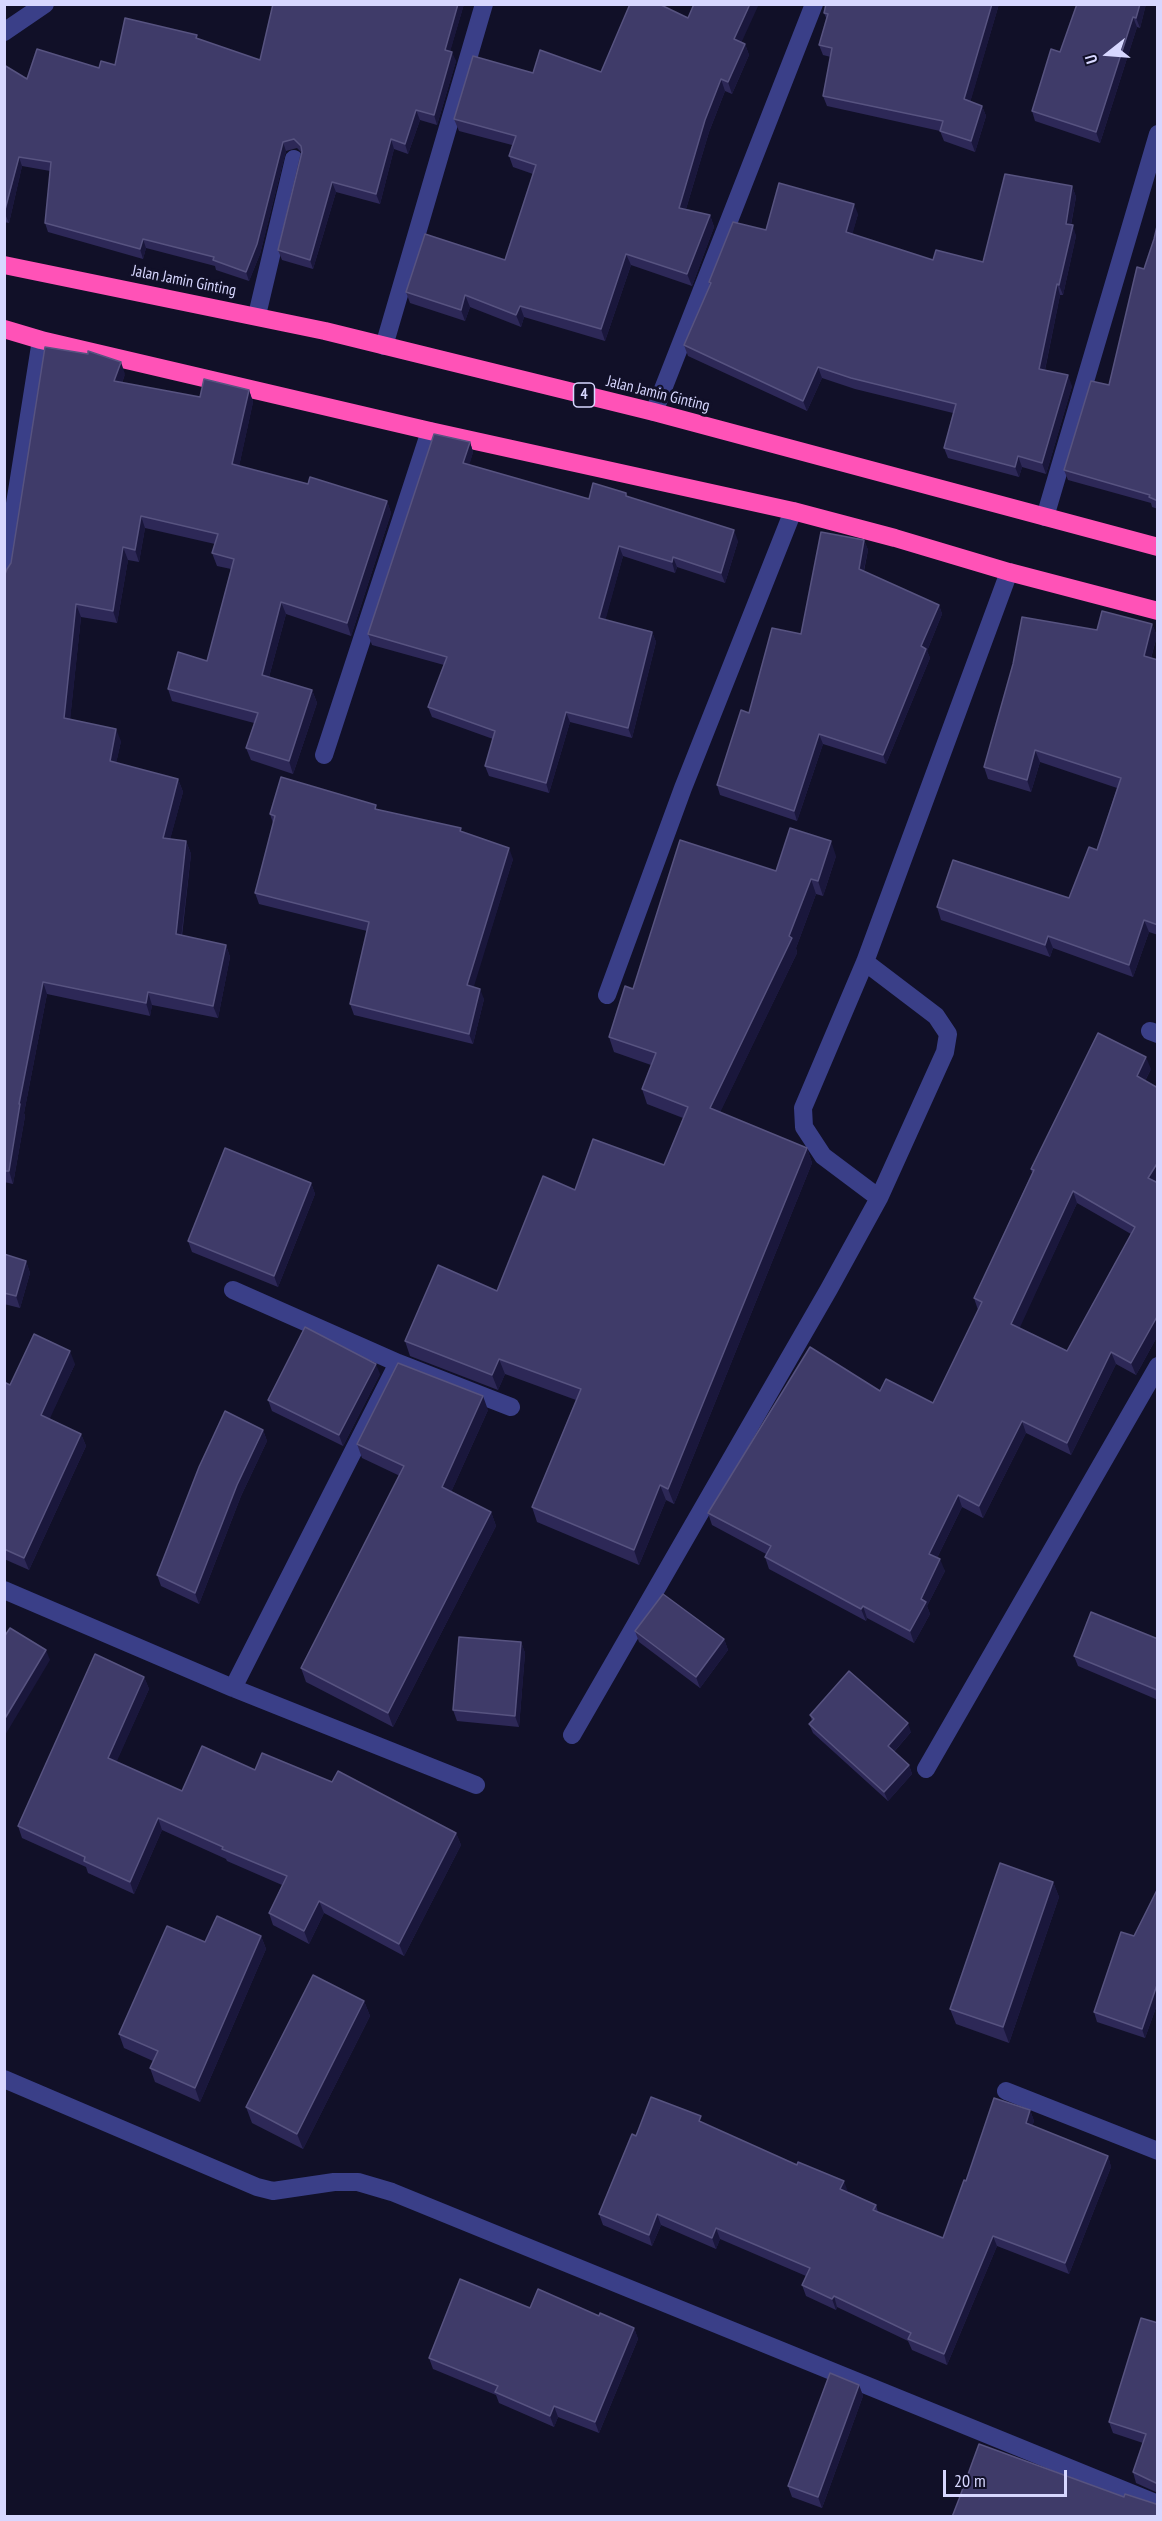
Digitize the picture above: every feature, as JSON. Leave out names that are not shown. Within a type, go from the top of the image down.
[{"type":"highway","name":"Jalan Jamin Ginting","points":[[4,265],[257,315],[384,346],[654,412],[1158,547]]},
{"type":"highway","points":[[4,329],[41,340],[430,431],[793,511],[1158,611]]},
{"type":"street","points":[[4,32],[45,4]]},
{"type":"street","points":[[384,346],[484,4]]},
{"type":"street","points":[[654,412],[814,4]]},
{"type":"street","points":[[1045,517],[1158,134]]},
{"type":"street","points":[[257,315],[294,159]]},
{"type":"street","points":[[4,573],[41,340]]},
{"type":"street","points":[[324,755],[430,431]]},
{"type":"street","points":[[608,995],[683,788],[793,511]]},
{"type":"street","points":[[879,1198],[824,1156],[810,1137],[802,1119],[803,1108],[865,962],[1009,572]]},
{"type":"street","points":[[572,1735],[879,1198],[945,1052],[948,1034],[936,1016],[865,962]]},
{"type":"street","points":[[233,1290],[398,1363],[511,1407]]},
{"type":"street","points":[[233,1688],[398,1363]]},
{"type":"street","points":[[926,1769],[1158,1366]]},
{"type":"street","points":[[4,1590],[233,1688],[476,1785]]},
{"type":"street","points":[[4,2079],[257,2187],[273,2191],[299,2189],[334,2182],[358,2182],[392,2192],[1158,2504]]},
{"type":"street","points":[[1006,2091],[1158,2151]]},
{"type":"building","points":[[273,4],[458,4],[445,50],[452,52],[434,115],[416,110],[405,144],[391,139],[376,194],[332,182],[310,260],[278,250],[302,152],[301,146],[294,139],[283,142],[257,244],[246,272],[213,260],[214,257],[143,239],[140,249],[45,223],[51,162],[19,157],[4,213],[4,65],[27,79],[37,49],[99,68],[101,61],[115,65],[125,18],[197,35],[196,38],[260,60]]},
{"type":"building","points":[[630,4],[659,4],[688,18],[694,4],[750,4],[734,39],[745,44],[728,82],[721,79],[705,120],[679,208],[710,215],[687,274],[626,254],[601,329],[520,306],[516,315],[465,295],[461,310],[406,292],[425,234],[505,260],[536,165],[509,156],[516,136],[454,119],[473,56],[533,73],[540,50],[601,72]]},
{"type":"building","points":[[826,4],[992,4],[964,99],[982,106],[971,141],[940,131],[943,121],[823,96],[832,48],[819,45],[828,14],[824,13]]},
{"type":"building","points":[[1077,4],[1140,4],[1136,18],[1133,17],[1096,132],[1032,111],[1051,49],[1060,52]]},
{"type":"building","points":[[1005,174],[1072,186],[1066,224],[1073,225],[1059,285],[1057,284],[1039,369],[1068,375],[1042,463],[1018,456],[1015,467],[944,448],[956,404],[851,378],[818,367],[803,401],[684,345],[711,283],[709,282],[733,222],[766,230],[779,183],[854,204],[846,232],[933,260],[936,250],[983,262]]},
{"type":"building","points":[[1158,222],[1158,501],[1149,497],[1150,495],[1064,470],[1091,381],[1109,385],[1137,267],[1144,269]]},
{"type":"building","points":[[45,347],[88,354],[88,351],[121,362],[114,381],[200,397],[204,379],[249,390],[232,464],[308,484],[310,477],[387,501],[347,623],[281,602],[262,675],[312,690],[289,761],[246,748],[258,713],[168,689],[178,652],[207,661],[234,559],[212,553],[218,534],[141,516],[135,550],[123,547],[113,611],[76,604],[64,718],[116,729],[110,761],[178,779],[163,838],[186,841],[176,934],[226,945],[213,1006],[148,992],[146,1003],[43,982],[19,1104],[9,1171],[4,1171],[4,577],[11,563]]},
{"type":"building","points":[[434,434],[470,442],[463,463],[589,499],[593,483],[626,493],[626,496],[734,530],[721,573],[673,557],[672,562],[619,546],[599,618],[652,632],[628,728],[566,712],[546,783],[485,766],[495,731],[428,707],[447,657],[368,634]]},
{"type":"building","points":[[821,532],[864,540],[859,569],[939,605],[921,646],[926,649],[883,755],[819,734],[794,811],[717,785],[741,710],[749,713],[772,628],[801,634]]},
{"type":"building","points":[[1102,611],[1152,624],[1144,656],[1158,660],[1158,925],[1144,920],[1129,965],[1048,936],[1045,945],[937,907],[953,860],[1069,898],[1089,847],[1097,850],[1121,778],[1035,750],[1027,780],[984,767],[1013,664],[1022,617],[1097,630]]},
{"type":"building","points":[[281,777],[376,805],[375,809],[461,828],[460,831],[509,848],[467,985],[480,989],[469,1034],[350,1004],[369,922],[255,893],[275,816],[270,814]]},
{"type":"building","points":[[790,828],[831,841],[818,881],[811,879],[789,936],[792,938],[710,1108],[807,1148],[668,1489],[660,1485],[634,1550],[532,1507],[581,1389],[499,1359],[492,1375],[405,1341],[438,1265],[497,1291],[543,1176],[575,1190],[593,1139],[664,1165],[688,1107],[642,1089],[656,1053],[609,1037],[625,986],[633,989],[680,840],[776,871]]},
{"type":"building","points":[[1098,1033],[1146,1057],[1137,1076],[1158,1088],[1158,1162],[1148,1178],[1158,1183],[1158,1315],[1131,1363],[1111,1352],[1067,1443],[1022,1421],[979,1506],[958,1495],[929,1554],[940,1559],[921,1599],[926,1602],[910,1631],[863,1606],[861,1609],[765,1557],[771,1546],[708,1513],[810,1347],[880,1391],[886,1379],[933,1403],[982,1302],[974,1298],[1034,1170],[1031,1169]],"holes":[[[1073,1191],[1135,1227],[1067,1351],[1011,1324]]]},
{"type":"building","points":[[225,1148],[311,1183],[274,1276],[188,1241]]},
{"type":"building","points":[[4,1254],[26,1261],[16,1296],[4,1293]]},
{"type":"building","points":[[305,1327],[376,1364],[339,1435],[268,1400]]},
{"type":"building","points":[[34,1334],[70,1351],[41,1415],[81,1434],[24,1558],[4,1549],[4,1382],[10,1385]]},
{"type":"building","points":[[398,1363],[483,1396],[442,1487],[491,1512],[388,1713],[301,1668],[404,1466],[357,1444]]},
{"type":"building","points":[[225,1411],[263,1430],[237,1485],[195,1593],[157,1575],[199,1467]]},
{"type":"building","points":[[663,1594],[724,1639],[696,1677],[635,1631]]},
{"type":"building","points":[[1091,1612],[1158,1639],[1157,1690],[1074,1656]]},
{"type":"building","points":[[10,1628],[46,1650],[4,1720],[4,1637]]},
{"type":"building","points":[[459,1637],[521,1642],[515,1716],[453,1710]]},
{"type":"building","points":[[95,1654],[144,1677],[108,1758],[182,1791],[202,1746],[255,1770],[262,1753],[332,1782],[338,1771],[456,1833],[399,1944],[319,1901],[304,1931],[269,1913],[287,1876],[222,1849],[223,1847],[158,1818],[130,1882],[84,1861],[85,1857],[18,1826]]},
{"type":"building","points":[[849,1671],[908,1723],[888,1746],[909,1765],[884,1792],[809,1724],[814,1719],[810,1715]]},
{"type":"building","points":[[1000,1863],[1053,1882],[1003,2027],[950,2009]]},
{"type":"building","points":[[1158,1888],[1158,1982],[1142,2029],[1094,2012],[1121,1932],[1134,1936]]},
{"type":"building","points":[[217,1916],[261,1936],[195,2088],[150,2068],[158,2051],[119,2034],[167,1926],[205,1942]]},
{"type":"building","points":[[313,1975],[364,2001],[297,2134],[246,2107]]},
{"type":"building","points":[[651,2097],[701,2116],[699,2121],[797,2165],[798,2162],[844,2181],[840,2189],[876,2205],[873,2210],[943,2238],[964,2180],[966,2181],[994,2098],[1030,2110],[1026,2123],[1108,2156],[1065,2263],[993,2236],[944,2354],[908,2339],[911,2333],[834,2296],[832,2299],[802,2285],[810,2268],[716,2228],[712,2238],[657,2214],[649,2235],[599,2214],[632,2134],[636,2136]]},
{"type":"building","points":[[460,2279],[530,2308],[538,2289],[599,2316],[600,2313],[634,2328],[595,2422],[554,2406],[550,2416],[495,2392],[498,2386],[429,2358]]},
{"type":"building","points":[[1141,2318],[1158,2323],[1158,2484],[1133,2472],[1146,2434],[1109,2422]]},
{"type":"building","points":[[830,2373],[859,2385],[818,2497],[788,2486]]},
{"type":"building","points":[[979,2444],[1124,2497],[1125,2494],[1158,2503],[1158,2517],[952,2517]]}]
